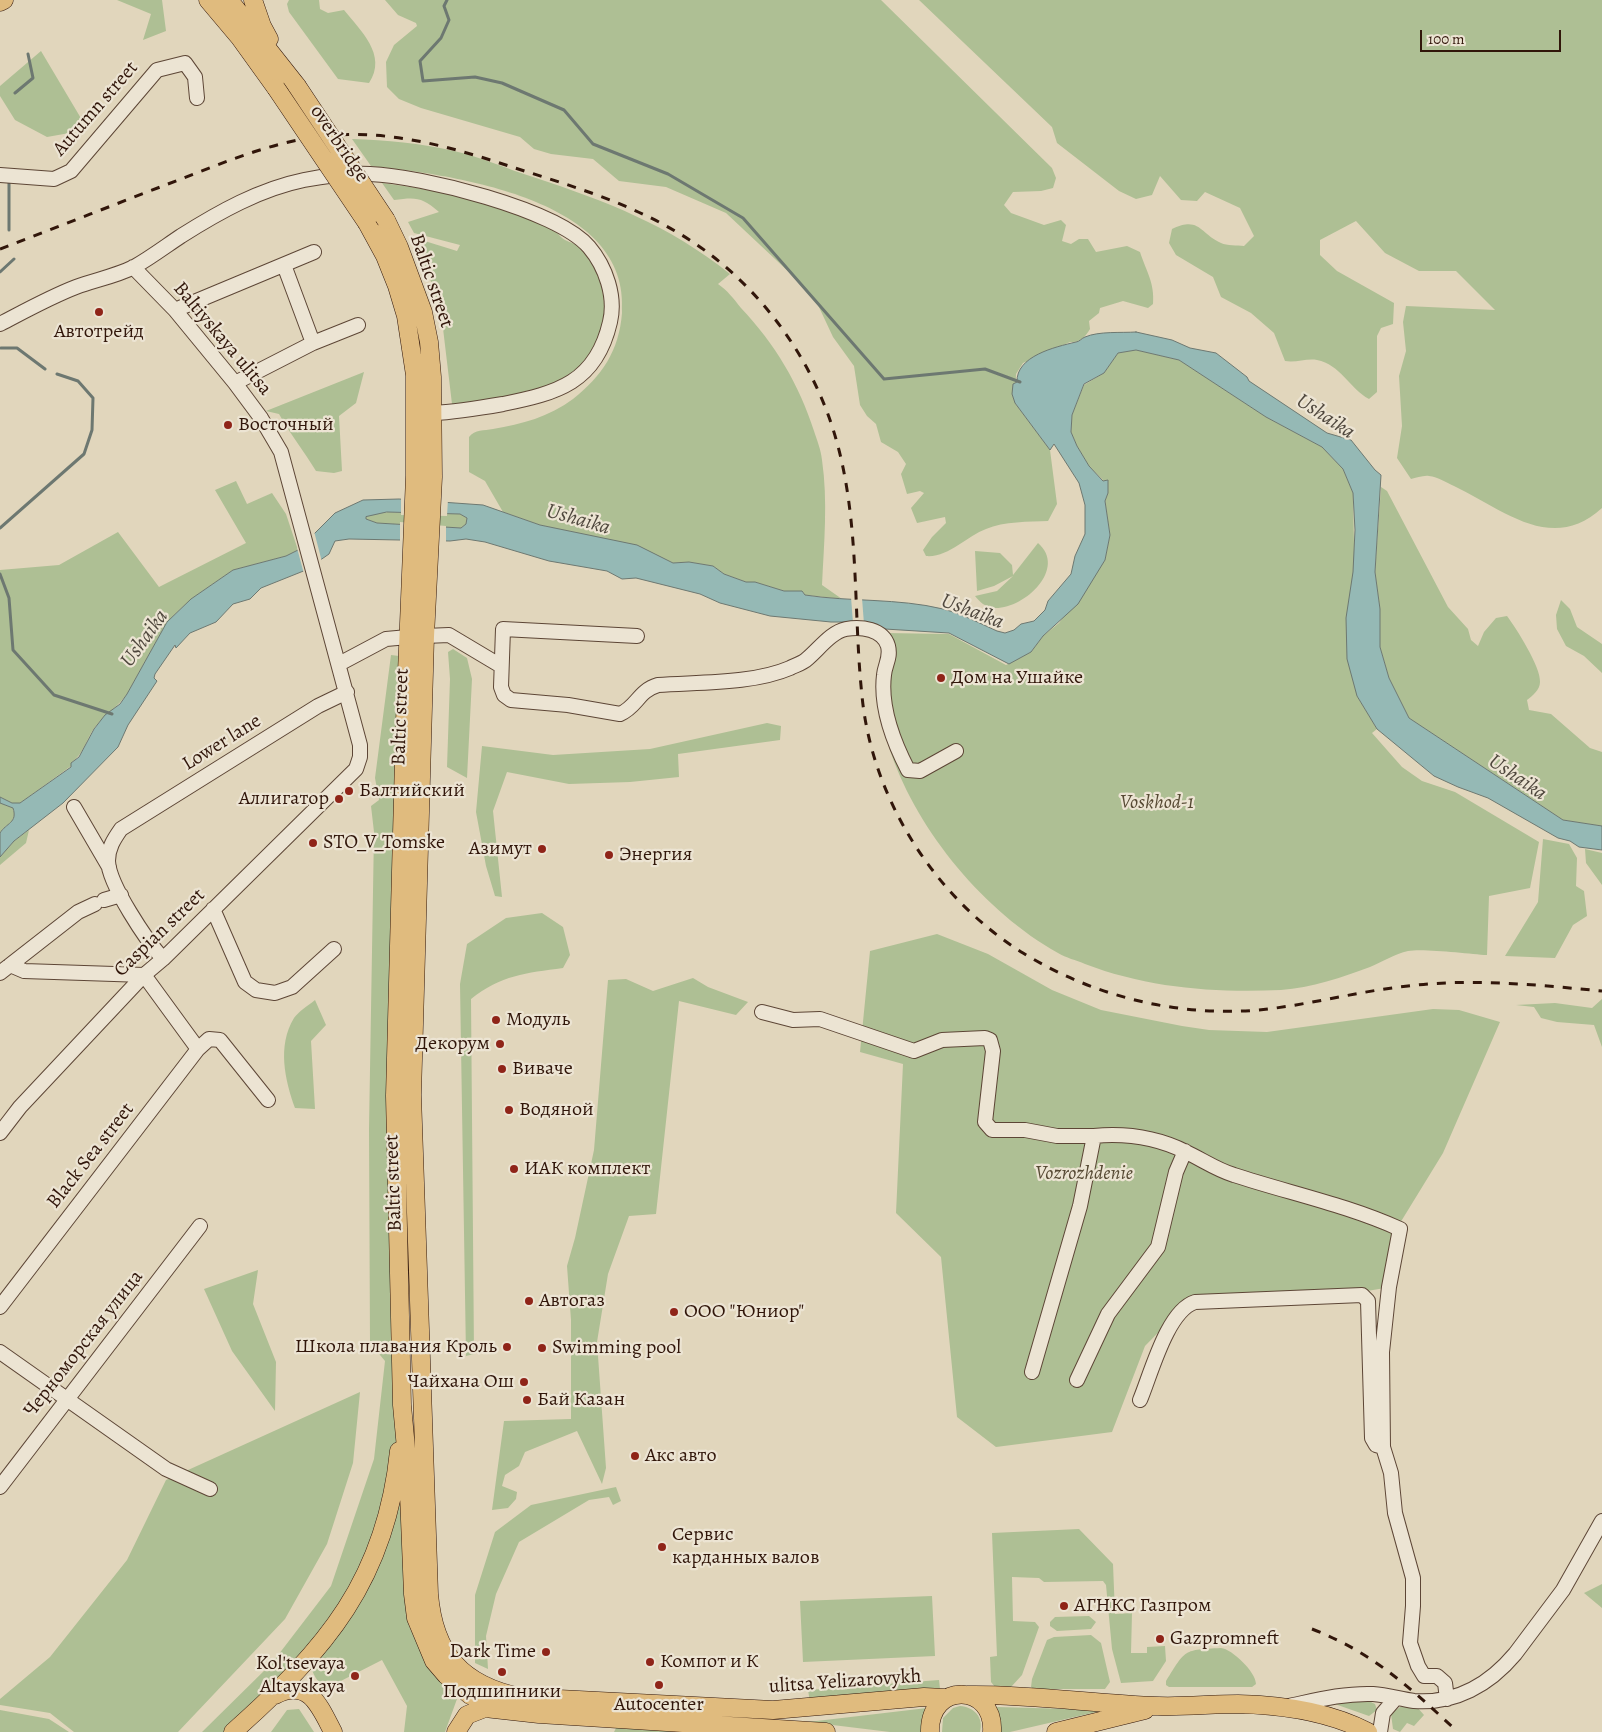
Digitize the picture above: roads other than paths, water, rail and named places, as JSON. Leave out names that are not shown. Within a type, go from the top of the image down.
[{"type":"main road","points":[[0,2],[4,0]]},
{"type":"main road","name":"overbridge","points":[[208,0],[240,38],[276,88],[368,223]]},
{"type":"main road","points":[[229,0],[292,80]]},
{"type":"main road","points":[[253,0],[262,26],[292,80]]},
{"type":"main road","name":"overbridge","points":[[292,80],[386,220]]},
{"type":"main road","name":"Baltic street","points":[[386,220],[399,247],[423,312],[429,342],[433,413],[433,477],[418,601]]},
{"type":"main road","name":"Baltic street","points":[[368,223],[385,256],[406,316],[415,374],[418,601],[412,1096],[431,1614],[436,1634],[445,1652],[465,1675],[477,1683],[500,1693],[539,1699]]},
{"type":"main road","name":"Baltic street","points":[[417,636],[395,1096],[402,1405],[408,1470],[413,1594],[416,1618],[434,1661],[446,1675],[470,1695],[500,1709]]},
{"type":"main road","points":[[233,1732],[272,1697],[303,1665],[332,1630],[351,1603],[367,1574],[385,1526],[391,1501],[397,1470],[402,1405]]},
{"type":"main road","points":[[272,1697],[293,1690],[307,1693],[315,1699],[333,1732]]},
{"type":"main road","name":"ulitsa Yelizarovykh","points":[[539,1699],[773,1710],[924,1697],[945,1698],[956,1694],[968,1695]]},
{"type":"main road","points":[[968,1695],[1074,1699],[1159,1706],[1239,1704],[1282,1708],[1323,1716],[1368,1732]]},
{"type":"main road","points":[[968,1695],[985,1705],[990,1714],[992,1732]]},
{"type":"main road","points":[[930,1732],[933,1713],[945,1698]]},
{"type":"main road","points":[[1056,1732],[1159,1706]]},
{"type":"main road","points":[[456,1732],[467,1715],[475,1710],[485,1708],[500,1709]]},
{"type":"main road","name":"ulitsa Yelizarovykh","points":[[500,1709],[539,1714],[826,1732]]},
{"type":"street","name":"Autumn street","points":[[0,175],[54,179],[71,171],[157,70],[185,62],[195,77],[197,98]]},
{"type":"street","points":[[0,324],[74,288],[133,267],[192,229],[246,200],[304,180],[369,174],[426,181],[549,219],[583,241],[596,256],[603,268],[612,301],[611,316],[603,344],[586,368],[576,378],[546,395],[465,411],[433,413]]},
{"type":"street","points":[[175,310],[314,252]]},
{"type":"street","points":[[284,265],[313,343]]},
{"type":"street","name":"Baltiyskaya ulitsa","points":[[133,267],[175,310],[235,383],[261,418],[281,452],[339,664]]},
{"type":"street","points":[[235,383],[313,343],[358,324]]},
{"type":"street","points":[[637,636],[503,628],[501,688],[504,695],[511,700],[568,705],[620,714],[632,706],[640,694],[648,688],[658,685],[764,675],[788,669],[806,661],[839,631],[857,628],[872,630],[882,636],[888,644],[890,660],[884,674],[884,700],[896,746],[908,770],[920,771],[956,751]]},
{"type":"street","points":[[346,692],[339,664],[386,639],[449,635],[501,666]]},
{"type":"street","name":"Caspian street","points":[[0,1133],[20,1107],[144,975],[164,959],[356,769],[360,757],[360,745],[346,692]]},
{"type":"street","name":"Lower lane","points":[[96,843],[318,706],[346,692]]},
{"type":"street","points":[[74,808],[109,866],[121,895],[148,942],[164,959]]},
{"type":"street","points":[[109,866],[111,844],[121,829]]},
{"type":"street","points":[[5,969],[78,912],[99,902],[121,895]]},
{"type":"street","points":[[213,909],[245,982],[256,990],[275,993],[292,987],[334,949]]},
{"type":"street","points":[[5,969],[144,975],[198,1049]]},
{"type":"street","points":[[762,1012],[793,1020],[820,1019],[914,1051],[942,1040],[986,1038],[990,1040],[993,1050],[985,1122],[992,1130],[1025,1130],[1056,1136],[1116,1134],[1144,1138],[1186,1151],[1217,1170],[1367,1214],[1400,1229],[1382,1352],[1383,1447],[1391,1473],[1394,1513],[1413,1578],[1410,1636],[1412,1652],[1424,1676],[1437,1676],[1445,1683],[1447,1699]]},
{"type":"street","name":"Black Sea street","points":[[0,1307],[198,1049],[209,1039],[220,1040],[268,1100]]},
{"type":"street","points":[[1032,1372],[1080,1206],[1094,1136]]},
{"type":"street","points":[[1076,1380],[1108,1314],[1158,1247],[1176,1172],[1186,1151]]},
{"type":"street","name":"Черноморская улица","points":[[0,1487],[200,1226]]},
{"type":"street","points":[[1140,1400],[1168,1332],[1177,1315],[1189,1304],[1195,1302],[1362,1295],[1368,1301],[1372,1438],[1376,1445],[1383,1447]]},
{"type":"street","points":[[0,1352],[166,1469],[210,1489]]},
{"type":"street","points":[[1282,1708],[1338,1696],[1373,1694],[1424,1701],[1447,1699],[1468,1693],[1506,1664],[1563,1590],[1602,1521]]},
{"type":"street","points":[[1380,1732],[1383,1713],[1396,1698]]},
{"type":"water","points":[[1136,332],[1172,340],[1190,348],[1216,353],[1247,377],[1249,381],[1327,433],[1351,440],[1381,475],[1375,572],[1380,609],[1380,647],[1389,678],[1409,718],[1563,820],[1602,826],[1602,850],[1579,847],[1570,841],[1558,838],[1488,798],[1434,776],[1377,729],[1357,696],[1347,659],[1346,618],[1353,572],[1355,530],[1353,493],[1343,469],[1322,447],[1266,417],[1179,360],[1136,350],[1118,353],[1104,373],[1084,384],[1072,415],[1071,432],[1077,446],[1089,466],[1103,481],[1108,480],[1108,493],[1105,501],[1110,535],[1105,560],[1078,604],[1043,636],[1031,652],[1009,664],[949,633],[885,629],[863,622],[831,622],[770,616],[720,603],[700,594],[636,578],[622,579],[607,571],[549,561],[485,542],[466,539],[450,541],[349,539],[335,541],[329,554],[306,570],[261,588],[250,599],[233,604],[216,622],[190,633],[176,648],[175,645],[155,674],[154,678],[157,681],[128,725],[118,747],[63,803],[14,841],[0,857],[0,833],[13,820],[14,813],[13,808],[0,803],[0,797],[12,803],[20,803],[71,767],[71,763],[79,757],[94,729],[105,715],[120,704],[127,694],[167,622],[191,599],[233,570],[286,556],[298,550],[335,513],[363,500],[399,499],[483,505],[540,525],[637,545],[673,563],[689,562],[713,566],[724,574],[746,582],[755,582],[784,591],[802,591],[805,595],[909,603],[943,609],[1005,633],[1014,630],[1021,624],[1034,621],[1045,610],[1048,601],[1071,574],[1075,556],[1085,534],[1085,505],[1079,483],[1054,444],[1050,450],[1015,403],[1012,394],[1013,384],[1017,382],[1018,373],[1023,365],[1038,354],[1077,342],[1091,335]],"holes":[[[387,512],[460,514],[467,518],[466,524],[461,528],[377,523],[366,519],[366,517]]]},
{"type":"waterway","points":[[447,0],[444,6],[449,20],[441,38],[420,61],[423,81],[475,77],[502,83],[564,110],[593,144],[668,174],[743,218],[884,379],[985,369],[1020,382]]},
{"type":"waterway","points":[[15,93],[33,78],[28,54]]},
{"type":"waterway","points":[[9,181],[9,230]]},
{"type":"waterway","points":[[0,272],[14,259]]},
{"type":"waterway","points":[[1,348],[17,348],[45,369]]},
{"type":"waterway","points":[[0,528],[84,454],[92,430],[93,398],[78,381],[57,374]]},
{"type":"waterway","points":[[0,574],[9,598],[13,650],[54,695],[112,714]]},
{"type":"railway","points":[[0,249],[257,151],[296,140],[336,135],[382,136],[449,148],[576,188],[637,211],[675,231],[703,249],[729,270],[775,320],[795,347],[812,377],[836,439],[844,471],[855,567],[862,696],[868,734],[879,772],[894,808],[913,842],[936,875],[962,904],[991,930],[1023,953],[1078,981],[1136,1000],[1197,1010],[1259,1010],[1390,988],[1432,984],[1481,982],[1602,991]]},
{"type":"railway","points":[[1312,1629],[1354,1649],[1373,1661],[1407,1686],[1458,1732]]},
{"type":"place","name":"Автотрейд","points":[[99,312]]},
{"type":"place","name":"Восточный","points":[[228,425]]},
{"type":"place","name":"Дом на Ушайке","points":[[941,678]]},
{"type":"place","name":"Балтийский","points":[[349,791]]},
{"type":"place","name":"Аллигатор","points":[[339,799]]},
{"type":"place","name":"STO_V_Tomske","points":[[313,843]]},
{"type":"place","name":"Азимут","points":[[542,849]]},
{"type":"place","name":"Энергия","points":[[609,855]]},
{"type":"place","name":"Модуль","points":[[496,1020]]},
{"type":"place","name":"Декорум","points":[[500,1044]]},
{"type":"place","name":"Виваче","points":[[502,1069]]},
{"type":"place","name":"Водяной","points":[[509,1110]]},
{"type":"place","name":"ИАК комплект","points":[[514,1169]]},
{"type":"place","name":"Автогаз","points":[[529,1301]]},
{"type":"place","name":"ООО \"Юниор\"","points":[[674,1312]]},
{"type":"place","name":"Школа плавания Кроль","points":[[507,1347]]},
{"type":"place","name":"Swimming pool","points":[[542,1348]]},
{"type":"place","name":"Чайхана Ош","points":[[524,1382]]},
{"type":"place","name":"Бай Казан","points":[[527,1400]]},
{"type":"place","name":"Акс авто","points":[[635,1456]]},
{"type":"place","name":"Сервис карданных валов","points":[[662,1547]]},
{"type":"place","name":"АГНКС Газпром","points":[[1064,1606]]},
{"type":"place","name":"Gazpromneft","points":[[1160,1639]]},
{"type":"place","name":"Dark Time","points":[[546,1652]]},
{"type":"place","name":"Компот и К","points":[[650,1662]]},
{"type":"place","name":"Подшипники","points":[[502,1672]]},
{"type":"place","name":"Kol'tsevaya Altayskaya","points":[[355,1676]]},
{"type":"place","name":"Autocenter","points":[[659,1685]]},
{"type":"water label","name":"Ushaika","points":[[1325,417]]},
{"type":"water label","name":"Ushaika","points":[[578,520]]},
{"type":"water label","name":"Ushaika","points":[[972,612]]},
{"type":"water label","name":"Ushaika","points":[[145,639]]},
{"type":"water label","name":"Ushaika","points":[[1517,778]]},
{"type":"park label","name":"Voskhod-1","points":[[1157,803]]},
{"type":"park label","name":"Vozrozhdenie","points":[[1084,1174]]}]
